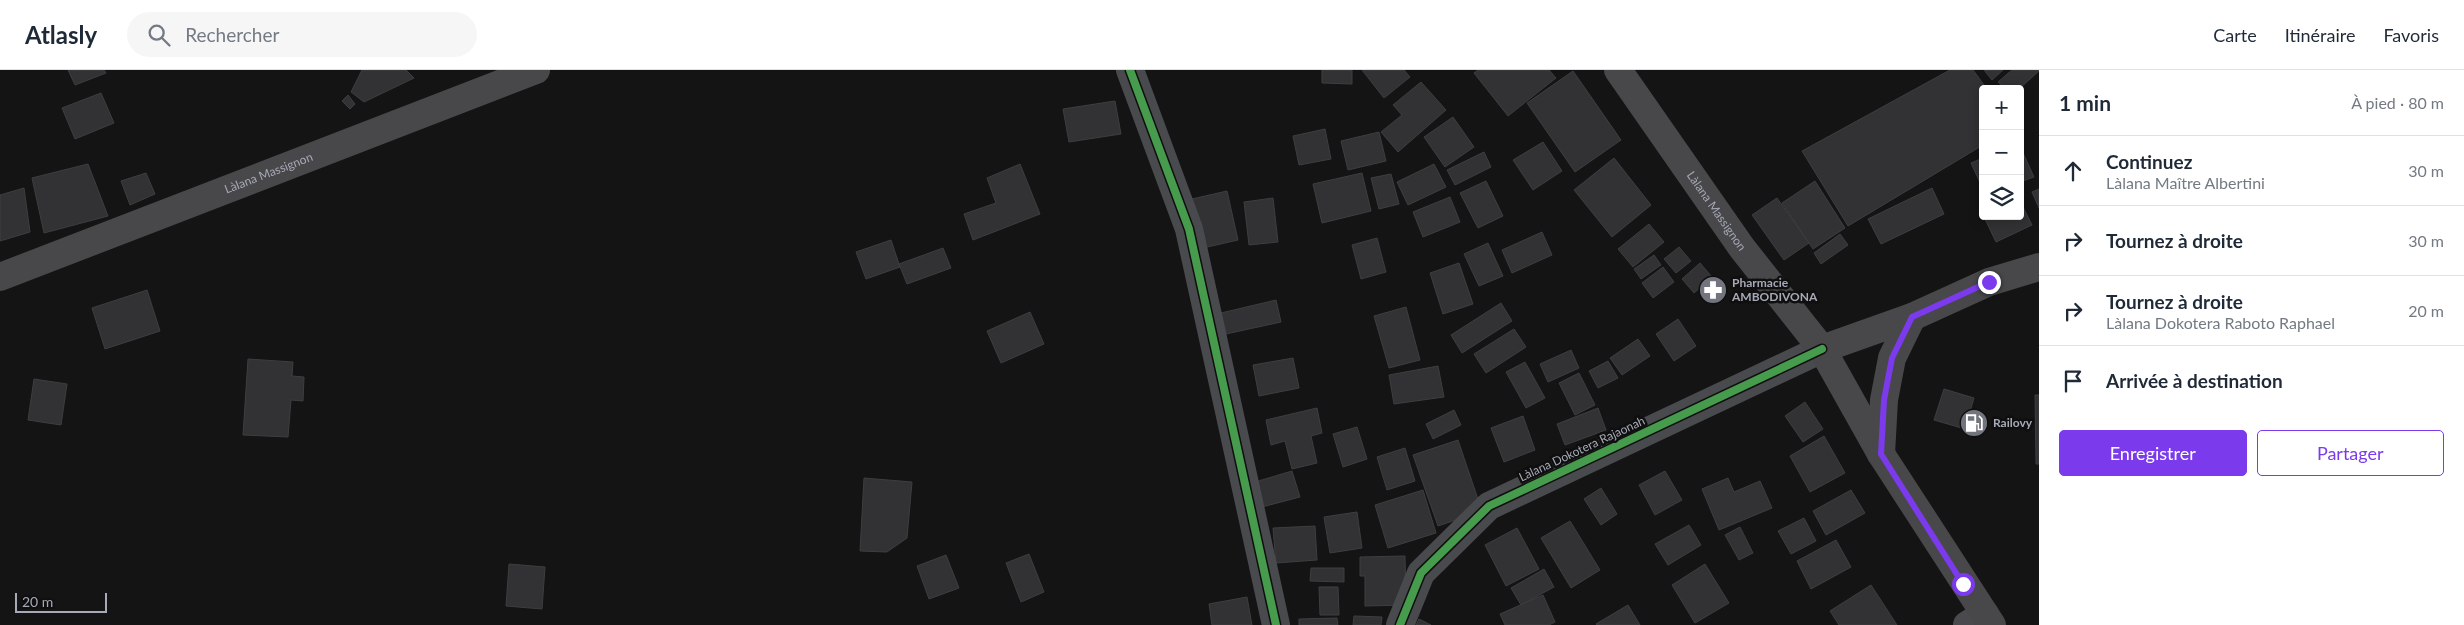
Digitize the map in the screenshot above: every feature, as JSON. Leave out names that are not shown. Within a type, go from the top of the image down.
[{"type":"main road","name":"Làlana Massignon","points":[[0,277],[536,70]]},
{"type":"main road","name":"Làlana Massignon","points":[[1618,70],[1742,248],[1822,349],[1881,454],[1963,584],[1981,621]]},
{"type":"main road","points":[[1989,282],[2039,248]]},
{"type":"main road","points":[[1822,349],[1912,317],[1989,282],[2039,267]]},
{"type":"main road","points":[[1881,454],[1884,400],[1892,358],[1912,317]]},
{"type":"street","points":[[1130,70],[1189,229],[1276,625]]},
{"type":"street","name":"Làlana Dokotera Rajaonah","points":[[1400,625],[1421,573],[1489,506],[1822,349]]},
{"type":"building","points":[[68,70],[104,70],[106,73],[75,85]]},
{"type":"building","points":[[362,70],[406,70],[414,78],[364,102],[351,92]]},
{"type":"building","points":[[1322,70],[1352,70],[1352,84],[1322,83]]},
{"type":"building","points":[[1362,70],[1404,70],[1410,77],[1384,98]]},
{"type":"building","points":[[1478,70],[1549,70],[1556,78],[1508,116],[1474,73]]},
{"type":"building","points":[[1950,70],[1973,70],[1984,85],[1979,85],[1979,147],[1848,226],[1802,151]]},
{"type":"building","points":[[1984,70],[2003,70],[1992,80]]},
{"type":"building","points":[[2012,70],[2039,70],[2023,85],[2001,85],[1998,82]]},
{"type":"building","points":[[1573,71],[1621,140],[1575,172],[1527,103]]},
{"type":"building","points":[[1421,82],[1446,110],[1398,152],[1381,132],[1402,115],[1393,105]]},
{"type":"building","points":[[101,93],[114,123],[75,139],[62,108]]},
{"type":"building","points":[[348,95],[355,104],[350,109],[342,101]]},
{"type":"building","points":[[1115,101],[1121,134],[1069,142],[1063,109]]},
{"type":"building","points":[[1453,117],[1474,147],[1445,167],[1424,137]]},
{"type":"building","points":[[1325,129],[1331,159],[1299,165],[1293,136]]},
{"type":"building","points":[[1379,132],[1386,161],[1348,170],[1341,141]]},
{"type":"building","points":[[1543,142],[1562,171],[1533,190],[1513,160]]},
{"type":"building","points":[[1484,152],[1491,167],[1455,185],[1447,170]]},
{"type":"building","points":[[2024,155],[2034,177],[2024,181]]},
{"type":"building","points":[[1614,158],[1651,205],[1612,237],[1574,190]]},
{"type":"building","points":[[1979,160],[1979,180],[1971,163]]},
{"type":"building","points":[[88,164],[108,216],[44,233],[32,178]]},
{"type":"building","points":[[1020,164],[1040,214],[973,240],[964,214],[996,203],[987,178]]},
{"type":"building","points":[[1434,164],[1446,187],[1408,205],[1397,182]]},
{"type":"building","points":[[146,173],[155,194],[130,205],[121,181]]},
{"type":"building","points":[[1362,173],[1371,211],[1322,223],[1313,184]]},
{"type":"building","points":[[1391,174],[1399,204],[1379,209],[1371,178]]},
{"type":"building","points":[[1486,181],[1503,216],[1478,228],[1460,193]]},
{"type":"building","points":[[1815,181],[1845,228],[1813,249],[1782,203]]},
{"type":"building","points":[[24,188],[30,232],[0,241],[0,195]]},
{"type":"building","points":[[1932,188],[1944,214],[1881,244],[1868,219]]},
{"type":"building","points":[[2039,189],[2039,208],[2032,192]]},
{"type":"building","points":[[1227,191],[1238,240],[1203,248],[1192,199]]},
{"type":"building","points":[[1450,197],[1460,222],[1423,237],[1413,212]]},
{"type":"building","points":[[1273,198],[1278,242],[1249,245],[1244,202]]},
{"type":"building","points":[[1777,198],[1809,243],[1784,260],[1752,215]]},
{"type":"building","points":[[2024,209],[2032,225],[1996,242],[1985,220],[2024,220]]},
{"type":"building","points":[[1649,224],[1664,242],[1633,267],[1618,249]]},
{"type":"building","points":[[1542,232],[1552,255],[1512,273],[1502,250]]},
{"type":"building","points":[[1840,234],[1848,245],[1821,264],[1814,253]]},
{"type":"building","points":[[1377,238],[1386,272],[1361,279],[1352,245]]},
{"type":"building","points":[[891,240],[900,267],[866,279],[856,252]]},
{"type":"building","points":[[1488,243],[1503,276],[1479,286],[1464,254]]},
{"type":"building","points":[[1679,247],[1691,261],[1676,273],[1664,259]]},
{"type":"building","points":[[943,248],[951,268],[907,284],[899,264]]},
{"type":"building","points":[[1654,255],[1661,265],[1641,279],[1634,269]]},
{"type":"building","points":[[1459,263],[1473,304],[1443,314],[1430,273]]},
{"type":"building","points":[[1700,263],[1712,277],[1694,293],[1682,279]]},
{"type":"building","points":[[1663,267],[1674,282],[1653,298],[1642,283]]},
{"type":"building","points":[[147,290],[160,331],[105,349],[92,308]]},
{"type":"building","points":[[1276,300],[1281,322],[1226,334],[1221,313]]},
{"type":"building","points":[[1501,303],[1512,321],[1462,353],[1451,335]]},
{"type":"building","points":[[1406,307],[1420,360],[1389,368],[1374,316]]},
{"type":"building","points":[[1030,312],[1044,344],[1001,363],[987,331]]},
{"type":"building","points":[[1678,319],[1696,346],[1674,361],[1656,334]]},
{"type":"building","points":[[1514,329],[1526,347],[1486,373],[1474,354]]},
{"type":"building","points":[[1638,339],[1650,356],[1622,375],[1610,358]]},
{"type":"building","points":[[1571,350],[1579,368],[1548,382],[1540,364]]},
{"type":"building","points":[[1293,358],[1299,388],[1259,396],[1253,365]]},
{"type":"building","points":[[248,359],[293,362],[292,376],[304,377],[303,401],[291,400],[288,437],[243,435]]},
{"type":"building","points":[[1608,361],[1618,378],[1598,388],[1589,371]]},
{"type":"building","points":[[1525,362],[1545,398],[1526,408],[1506,372]]},
{"type":"building","points":[[1438,366],[1444,397],[1394,404],[1389,375]]},
{"type":"building","points":[[1579,373],[1595,405],[1575,415],[1559,383]]},
{"type":"building","points":[[34,379],[67,384],[61,425],[28,420]]},
{"type":"building","points":[[1944,389],[1974,398],[1965,429],[1934,420]]},
{"type":"building","points":[[2035,395],[2039,395],[2039,464],[2036,464]]},
{"type":"building","points":[[1805,402],[1823,429],[1803,442],[1785,416]]},
{"type":"building","points":[[1317,408],[1322,433],[1311,436],[1317,463],[1292,469],[1285,441],[1271,445],[1266,420]]},
{"type":"building","points":[[1598,408],[1606,430],[1565,445],[1557,424]]},
{"type":"building","points":[[1454,410],[1461,425],[1433,439],[1426,424]]},
{"type":"building","points":[[1523,416],[1535,450],[1504,462],[1491,428]]},
{"type":"building","points":[[1357,427],[1367,459],[1343,467],[1333,434]]},
{"type":"building","points":[[1824,436],[1845,473],[1810,492],[1790,456]]},
{"type":"building","points":[[1458,440],[1482,511],[1438,526],[1413,455]]},
{"type":"building","points":[[1405,448],[1415,481],[1387,490],[1377,457]]},
{"type":"building","points":[[1292,471],[1300,497],[1262,507],[1255,482]]},
{"type":"building","points":[[1665,471],[1682,500],[1655,515],[1639,485]]},
{"type":"building","points":[[864,478],[912,482],[907,538],[887,552],[860,551]]},
{"type":"building","points":[[1728,478],[1734,492],[1760,481],[1772,508],[1719,530],[1702,489]]},
{"type":"building","points":[[1601,488],[1617,514],[1601,525],[1584,499]]},
{"type":"building","points":[[1423,490],[1436,533],[1388,548],[1375,505]]},
{"type":"building","points":[[1851,490],[1865,513],[1826,535],[1813,511]]},
{"type":"building","points":[[1357,512],[1362,548],[1330,553],[1324,517]]},
{"type":"building","points":[[1804,518],[1816,541],[1791,554],[1778,531]]},
{"type":"building","points":[[1570,521],[1600,570],[1571,588],[1541,538]]},
{"type":"building","points":[[1689,525],[1701,545],[1668,565],[1655,544]]},
{"type":"building","points":[[1315,526],[1317,560],[1276,563],[1273,528]]},
{"type":"building","points":[[1740,527],[1753,553],[1739,560],[1725,535]]},
{"type":"building","points":[[1517,528],[1539,569],[1506,586],[1485,545]]},
{"type":"building","points":[[1836,540],[1851,567],[1811,589],[1797,561]]},
{"type":"building","points":[[1029,554],[1044,592],[1021,602],[1006,563]]},
{"type":"building","points":[[946,555],[959,588],[929,599],[917,566]]},
{"type":"building","points":[[1405,556],[1406,605],[1365,606],[1365,576],[1360,576],[1360,557]]},
{"type":"building","points":[[509,564],[545,567],[542,609],[506,606]]},
{"type":"building","points":[[1705,564],[1729,603],[1695,623],[1672,585]]},
{"type":"building","points":[[1311,568],[1344,568],[1344,582],[1310,581]]},
{"type":"building","points":[[1544,569],[1554,587],[1521,605],[1511,588]]},
{"type":"building","points":[[1871,585],[1897,625],[1839,625],[1830,611]]},
{"type":"building","points":[[1319,587],[1338,587],[1339,615],[1320,615]]},
{"type":"building","points":[[1543,595],[1555,622],[1549,625],[1505,625],[1500,614]]},
{"type":"building","points":[[1247,597],[1252,625],[1212,625],[1209,604]]},
{"type":"building","points":[[1628,605],[1640,625],[1596,624]]},
{"type":"building","points":[[1354,616],[1382,617],[1381,625],[1353,625]]},
{"type":"building","points":[[1337,618],[1338,625],[1299,625],[1299,619]]},
{"type":"building","points":[[1419,619],[1431,625],[1416,625]]},
{"type":"cycle path","points":[[1130,70],[1189,229],[1276,625]]},
{"type":"cycle path","points":[[1400,625],[1421,573],[1489,506],[1822,349]]},
{"type":"place","name":"Pharmacie AMBODIVONA","points":[[1713,290]]},
{"type":"place","name":"Railovy","points":[[1974,423]]},
{"type":"route","points":[[1963,584],[1881,454],[1884,400],[1892,358],[1912,317],[1989,282]]}]
